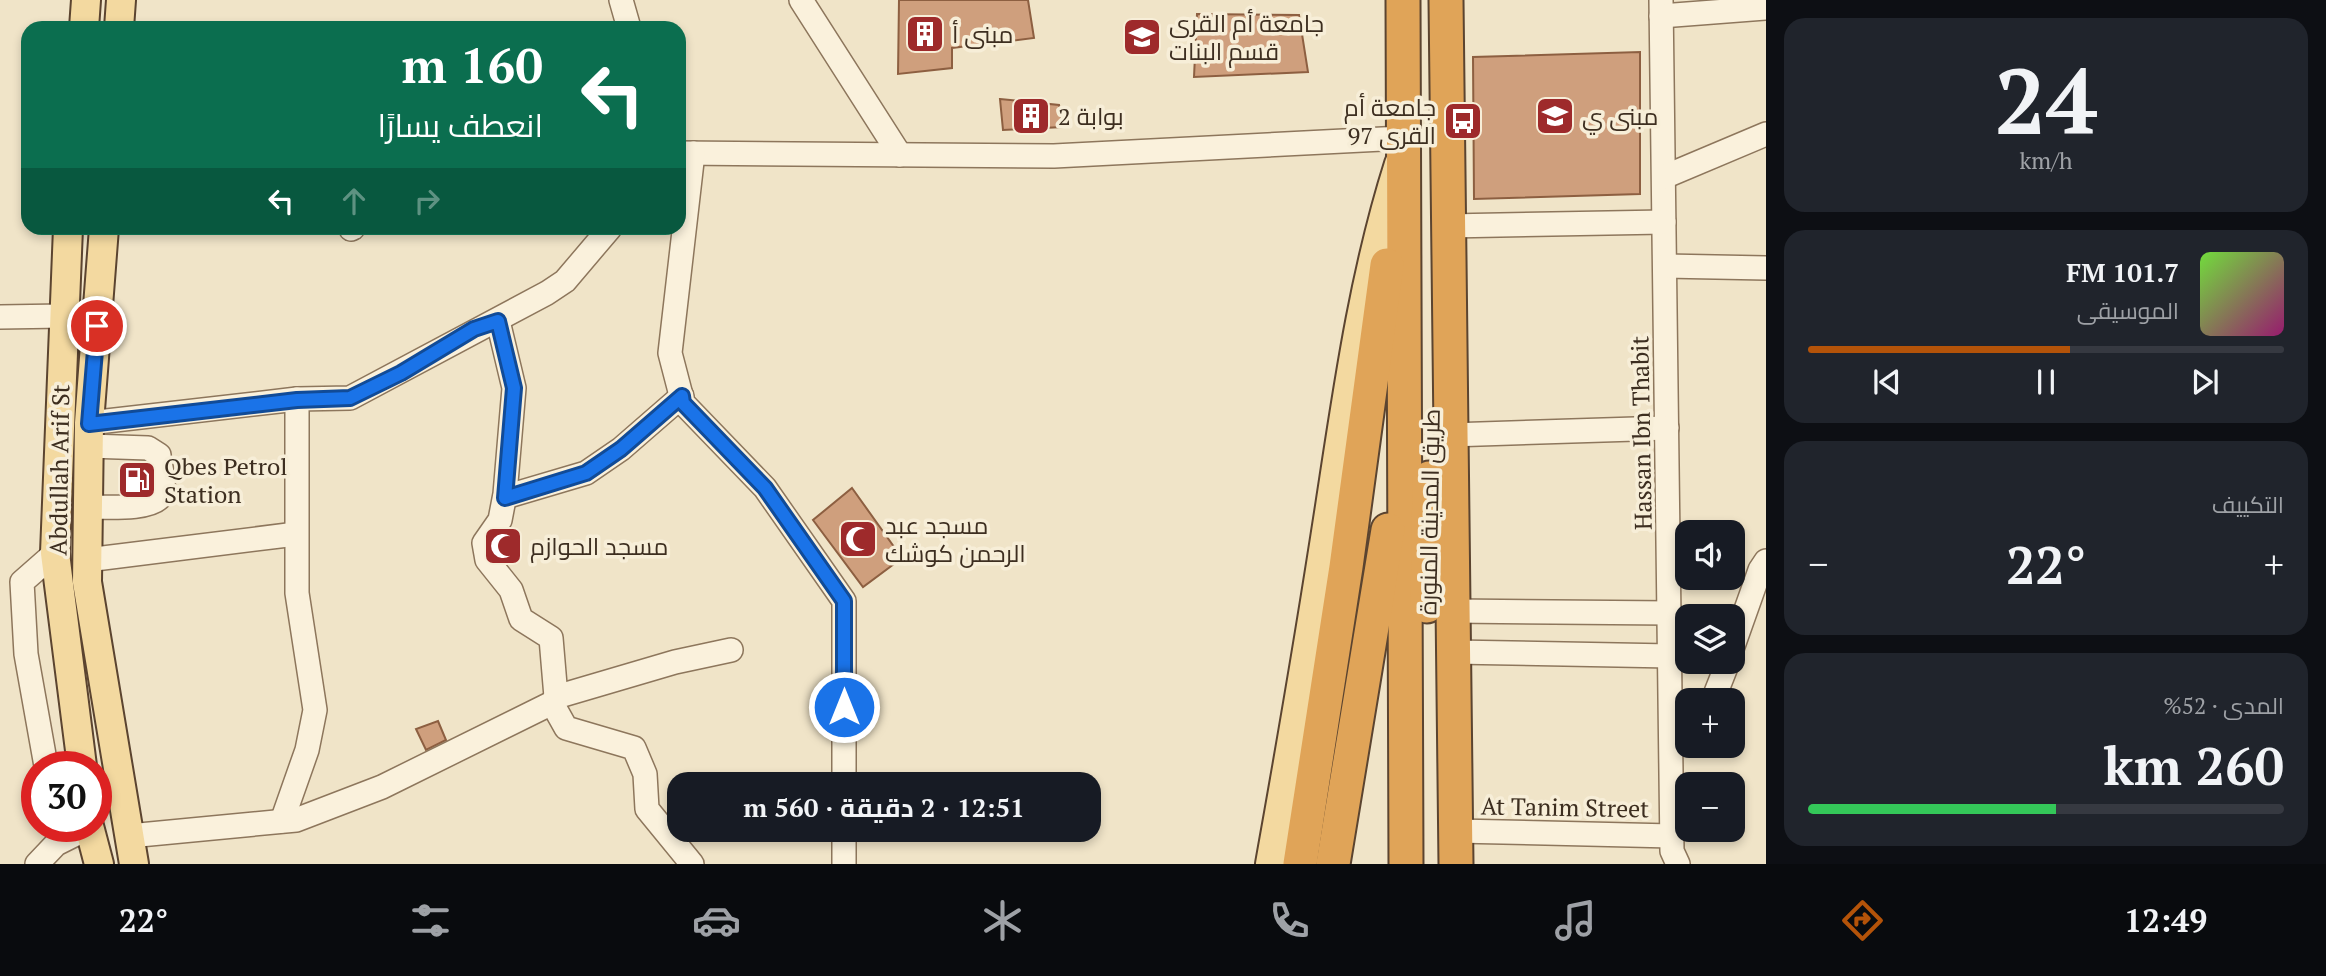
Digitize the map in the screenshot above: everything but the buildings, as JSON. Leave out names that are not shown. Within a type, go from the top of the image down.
[{"type":"highway","points":[[1403,0],[1402,146],[1406,196],[1403,478],[1406,864]]},
{"type":"highway","name":"طريق المدينة المنورة","points":[[1446,0],[1456,864]]},
{"type":"highway","name":"طريق المدينة المنورة","points":[[1421,864],[1428,677],[1434,208],[1448,163]]},
{"type":"highway","points":[[1300,864],[1346,567],[1393,225],[1406,196]]},
{"type":"highway","points":[[1332,864],[1399,455],[1418,225],[1406,196]]},
{"type":"main road","points":[[84,21],[86,0]]},
{"type":"main road","points":[[120,21],[121,0]]},
{"type":"main road","points":[[1270,864],[1348,392],[1380,224],[1402,146]]},
{"type":"main road","name":"Abdullah Arif St","points":[[68,235],[62,316],[55,553],[81,751]]},
{"type":"main road","points":[[103,235],[89,435],[87,582],[134,864]]},
{"type":"main road","points":[[94,842],[99,864]]},
{"type":"street","points":[[621,0],[627,21]]},
{"type":"street","points":[[801,0],[900,155]]},
{"type":"street","points":[[1661,8],[1766,8]]},
{"type":"street","name":"Hassan Ibn Thabit","points":[[1661,8],[1671,656],[1675,692]]},
{"type":"street","points":[[1664,177],[1766,134]]},
{"type":"street","points":[[686,153],[1054,156],[1402,146]]},
{"type":"street","points":[[1448,226],[1664,222]]},
{"type":"street","points":[[89,435],[297,400],[350,398],[401,373],[474,329],[498,321],[565,281],[604,235]]},
{"type":"street","points":[[679,235],[670,353],[683,403],[765,488],[844,601],[844,772]]},
{"type":"street","points":[[1665,266],[1766,268]]},
{"type":"street","points":[[0,317],[62,316]]},
{"type":"street","points":[[498,321],[514,388],[505,498],[500,520],[484,543],[487,560],[511,590],[521,619],[551,638],[554,700],[566,728],[634,748],[645,774],[647,809],[692,864]]},
{"type":"street","points":[[505,498],[586,473],[621,449],[682,396]]},
{"type":"street","points":[[282,821],[307,750],[315,710],[297,593],[297,400]]},
{"type":"street","points":[[1450,435],[1667,428]]},
{"type":"street","points":[[88,507],[148,505],[158,501],[163,492],[159,455],[148,448],[89,435]]},
{"type":"street","points":[[87,561],[296,534]]},
{"type":"street","points":[[43,751],[26,654],[22,582],[55,553]]},
{"type":"street","points":[[1745,615],[1766,561]]},
{"type":"street","points":[[1453,611],[1671,613]]},
{"type":"street","points":[[130,836],[296,820],[382,787],[554,700],[675,662],[731,650]]},
{"type":"street","points":[[1453,652],[1671,656]]},
{"type":"street","name":"Hassan Ibn Thabit","points":[[1674,854],[1679,758]]},
{"type":"street","name":"At Tanim Street","points":[[1456,831],[1674,854]]},
{"type":"street","points":[[37,864],[60,842]]},
{"type":"street","points":[[844,842],[844,864]]},
{"type":"place","name":"مبنى أ","points":[[925,34]]},
{"type":"place","name":"جامعة أم القرى قسم البنات","points":[[1142,37]]},
{"type":"place","name":"بوابة 2","points":[[1031,116]]},
{"type":"place","name":"مبنى ي","points":[[1555,116]]},
{"type":"place","name":"جامعة أم القرى 97","points":[[1463,121]]},
{"type":"place","name":"Qbes Petrol Station","points":[[137,480]]},
{"type":"place","name":"مسجد عبد الرحمن كوشك","points":[[858,539]]},
{"type":"place","name":"مسجد الحوازم","points":[[503,546]]},
{"type":"route","points":[[97,326],[89,424],[297,400],[350,398],[401,373],[474,329],[498,321],[514,388],[505,498],[586,473],[621,449],[682,396],[683,403],[765,488],[844,601],[844,707]]}]
